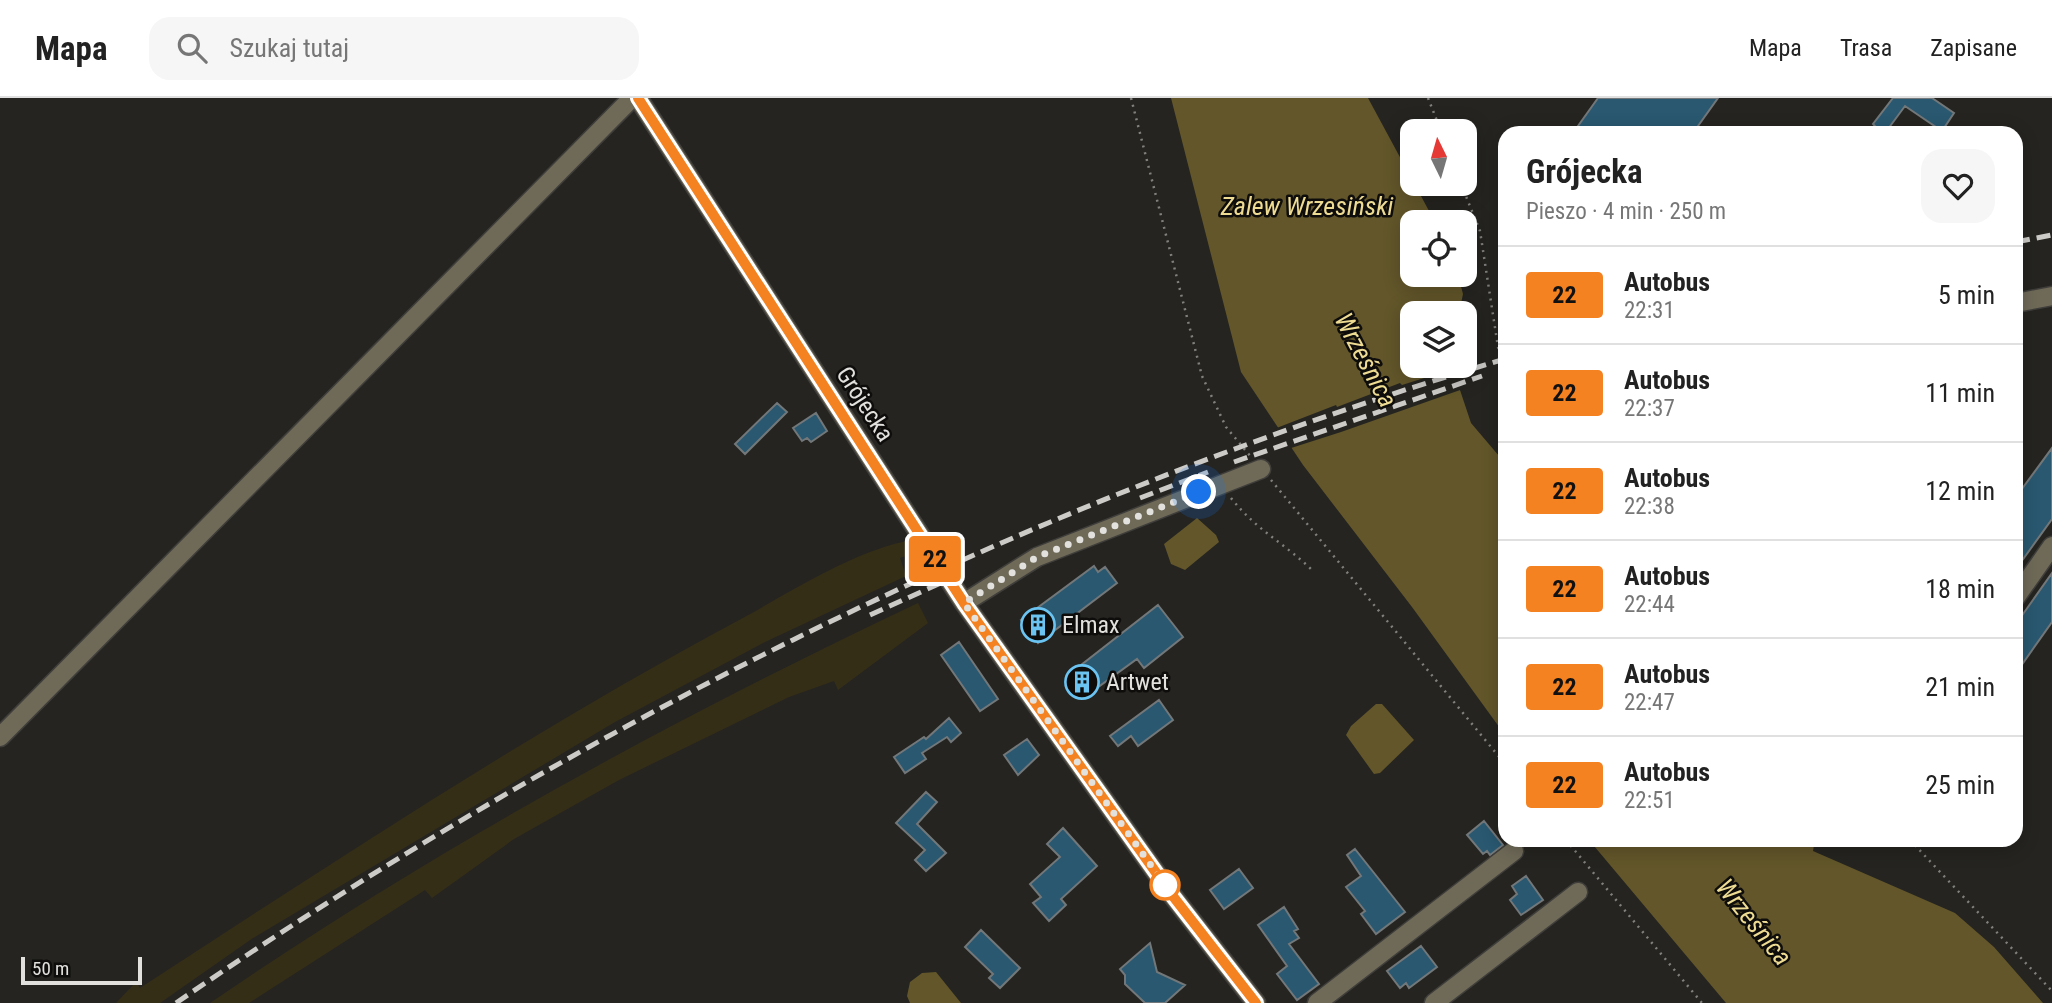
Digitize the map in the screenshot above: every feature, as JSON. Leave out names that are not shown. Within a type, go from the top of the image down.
[{"type":"street","name":"Grójecka","points":[[635,98],[964,603],[1172,895],[1256,1003]]},
{"type":"street","points":[[0,737],[635,98]]},
{"type":"street","points":[[2023,302],[2052,296]]},
{"type":"street","points":[[964,603],[1037,557],[1261,469]]},
{"type":"street","points":[[2023,587],[2052,546]]},
{"type":"street","points":[[1317,1003],[1514,851]]},
{"type":"street","points":[[1434,1003],[1578,892]]},
{"type":"path","points":[[1131,98],[1202,376],[1226,427],[1341,562],[1498,755]]},
{"type":"path","points":[[1428,98],[1436,119]]},
{"type":"path","points":[[1466,196],[1480,231],[1498,347]]},
{"type":"path","points":[[1222,483],[1253,524],[1274,541],[1293,551],[1314,572]]},
{"type":"path","points":[[1572,847],[1702,1003]]},
{"type":"path","points":[[1917,847],[2052,991]]},
{"type":"shaded area","points":[[914,540],[933,569],[928,571],[912,557],[900,558],[906,576],[765,642],[615,722],[253,938],[160,1003],[116,1003],[136,982],[140,988],[436,797],[587,705],[825,572],[893,544]]},
{"type":"shaded area","points":[[918,603],[928,623],[838,690],[834,681],[789,697],[619,780],[514,839],[432,898],[425,890],[249,1003],[210,1003],[381,892],[556,789],[735,693]]},
{"type":"water","name":"Zalew Wrzesiński","points":[[1171,98],[1368,98],[1400,157],[1400,196],[1421,196],[1429,210],[1400,210],[1400,287],[1461,287],[1463,294],[1462,301],[1400,301],[1400,378],[1456,378],[1471,423],[1498,455],[1498,725],[1412,607],[1303,465],[1241,372]]},
{"type":"water","points":[[1197,518],[1216,535],[1219,542],[1185,570],[1171,564],[1164,544]]},
{"type":"water","points":[[1376,704],[1382,704],[1414,740],[1380,773],[1374,774],[1346,735],[1351,726]]},
{"type":"water","name":"Wrześnica","points":[[1595,847],[1814,847],[1813,851],[1955,913],[1994,947],[2043,1003],[1726,1003]]},
{"type":"water","points":[[936,972],[961,1003],[910,1003],[907,996],[910,982],[922,973]]},
{"type":"pier","points":[[1424,378],[1459,378],[1463,389],[1288,449],[1274,429],[1400,383],[1402,385]]},
{"type":"building","points":[[1598,98],[1718,98],[1698,126],[1578,126]]},
{"type":"building","points":[[1893,98],[1932,98],[1954,113],[1945,126],[1935,126],[1905,106],[1890,126],[1873,124]]},
{"type":"building","points":[[777,403],[787,412],[745,454],[735,444]]},
{"type":"building","points":[[816,413],[827,431],[811,442],[807,438],[802,441],[793,428]]},
{"type":"building","points":[[2052,448],[2052,519],[2023,559],[2023,487]]},
{"type":"building","points":[[1094,566],[1098,572],[1105,567],[1117,583],[1038,643],[1021,620]]},
{"type":"building","points":[[2052,573],[2052,622],[2023,663],[2023,614]]},
{"type":"building","points":[[1158,605],[1183,637],[1144,668],[1137,659],[1083,698],[1067,676]]},
{"type":"building","points":[[959,642],[998,699],[980,711],[941,655]]},
{"type":"building","points":[[1159,700],[1173,720],[1138,746],[1131,736],[1118,746],[1110,736]]},
{"type":"building","points":[[949,718],[961,733],[951,742],[947,737],[922,753],[926,759],[905,773],[894,757],[924,737],[926,739]]},
{"type":"building","points":[[1027,739],[1039,755],[1018,775],[1004,755]]},
{"type":"building","points":[[926,792],[937,802],[917,824],[946,853],[926,871],[915,860],[925,850],[896,823]]},
{"type":"building","points":[[1484,821],[1498,839],[1498,847],[1500,847],[1490,855],[1487,851],[1483,854],[1467,835]]},
{"type":"building","points":[[1063,828],[1097,866],[1061,899],[1066,905],[1049,921],[1033,903],[1041,897],[1030,884],[1060,857],[1047,844]]},
{"type":"building","points":[[1355,849],[1405,912],[1376,934],[1361,914],[1365,911],[1346,887],[1361,876],[1347,855]]},
{"type":"building","points":[[1239,869],[1253,888],[1224,909],[1210,890]]},
{"type":"building","points":[[1526,876],[1543,900],[1521,915],[1510,900],[1517,894],[1512,886]]},
{"type":"building","points":[[1284,907],[1298,929],[1294,931],[1299,938],[1289,944],[1319,984],[1297,1000],[1277,974],[1287,966],[1258,925]]},
{"type":"building","points":[[981,930],[1020,968],[1000,988],[989,978],[993,974],[965,947]]},
{"type":"building","points":[[1150,943],[1157,972],[1185,985],[1165,1003],[1145,1003],[1125,984],[1125,975],[1120,969]]},
{"type":"building","points":[[1421,946],[1437,967],[1409,988],[1406,983],[1400,988],[1387,971]]},
{"type":"railway","points":[[2023,241],[2052,235]]},
{"type":"railway","points":[[176,1003],[330,901],[488,804],[650,714],[815,629],[984,551],[1155,479],[1329,415],[1498,361]]},
{"type":"railway","points":[[1234,462],[1482,376]]},
{"type":"railway","points":[[1140,498],[1208,472]]},
{"type":"railway","points":[[870,615],[965,572]]},
{"type":"bus line","name":"22","points":[[638,98],[964,603],[1172,895],[1256,1003]]},
{"type":"place","name":"Elmax","points":[[1038,625]]},
{"type":"place","name":"Artwet","points":[[1082,682]]},
{"type":"route","points":[[1165,885],[964,603],[1037,557],[1199,492]]}]
